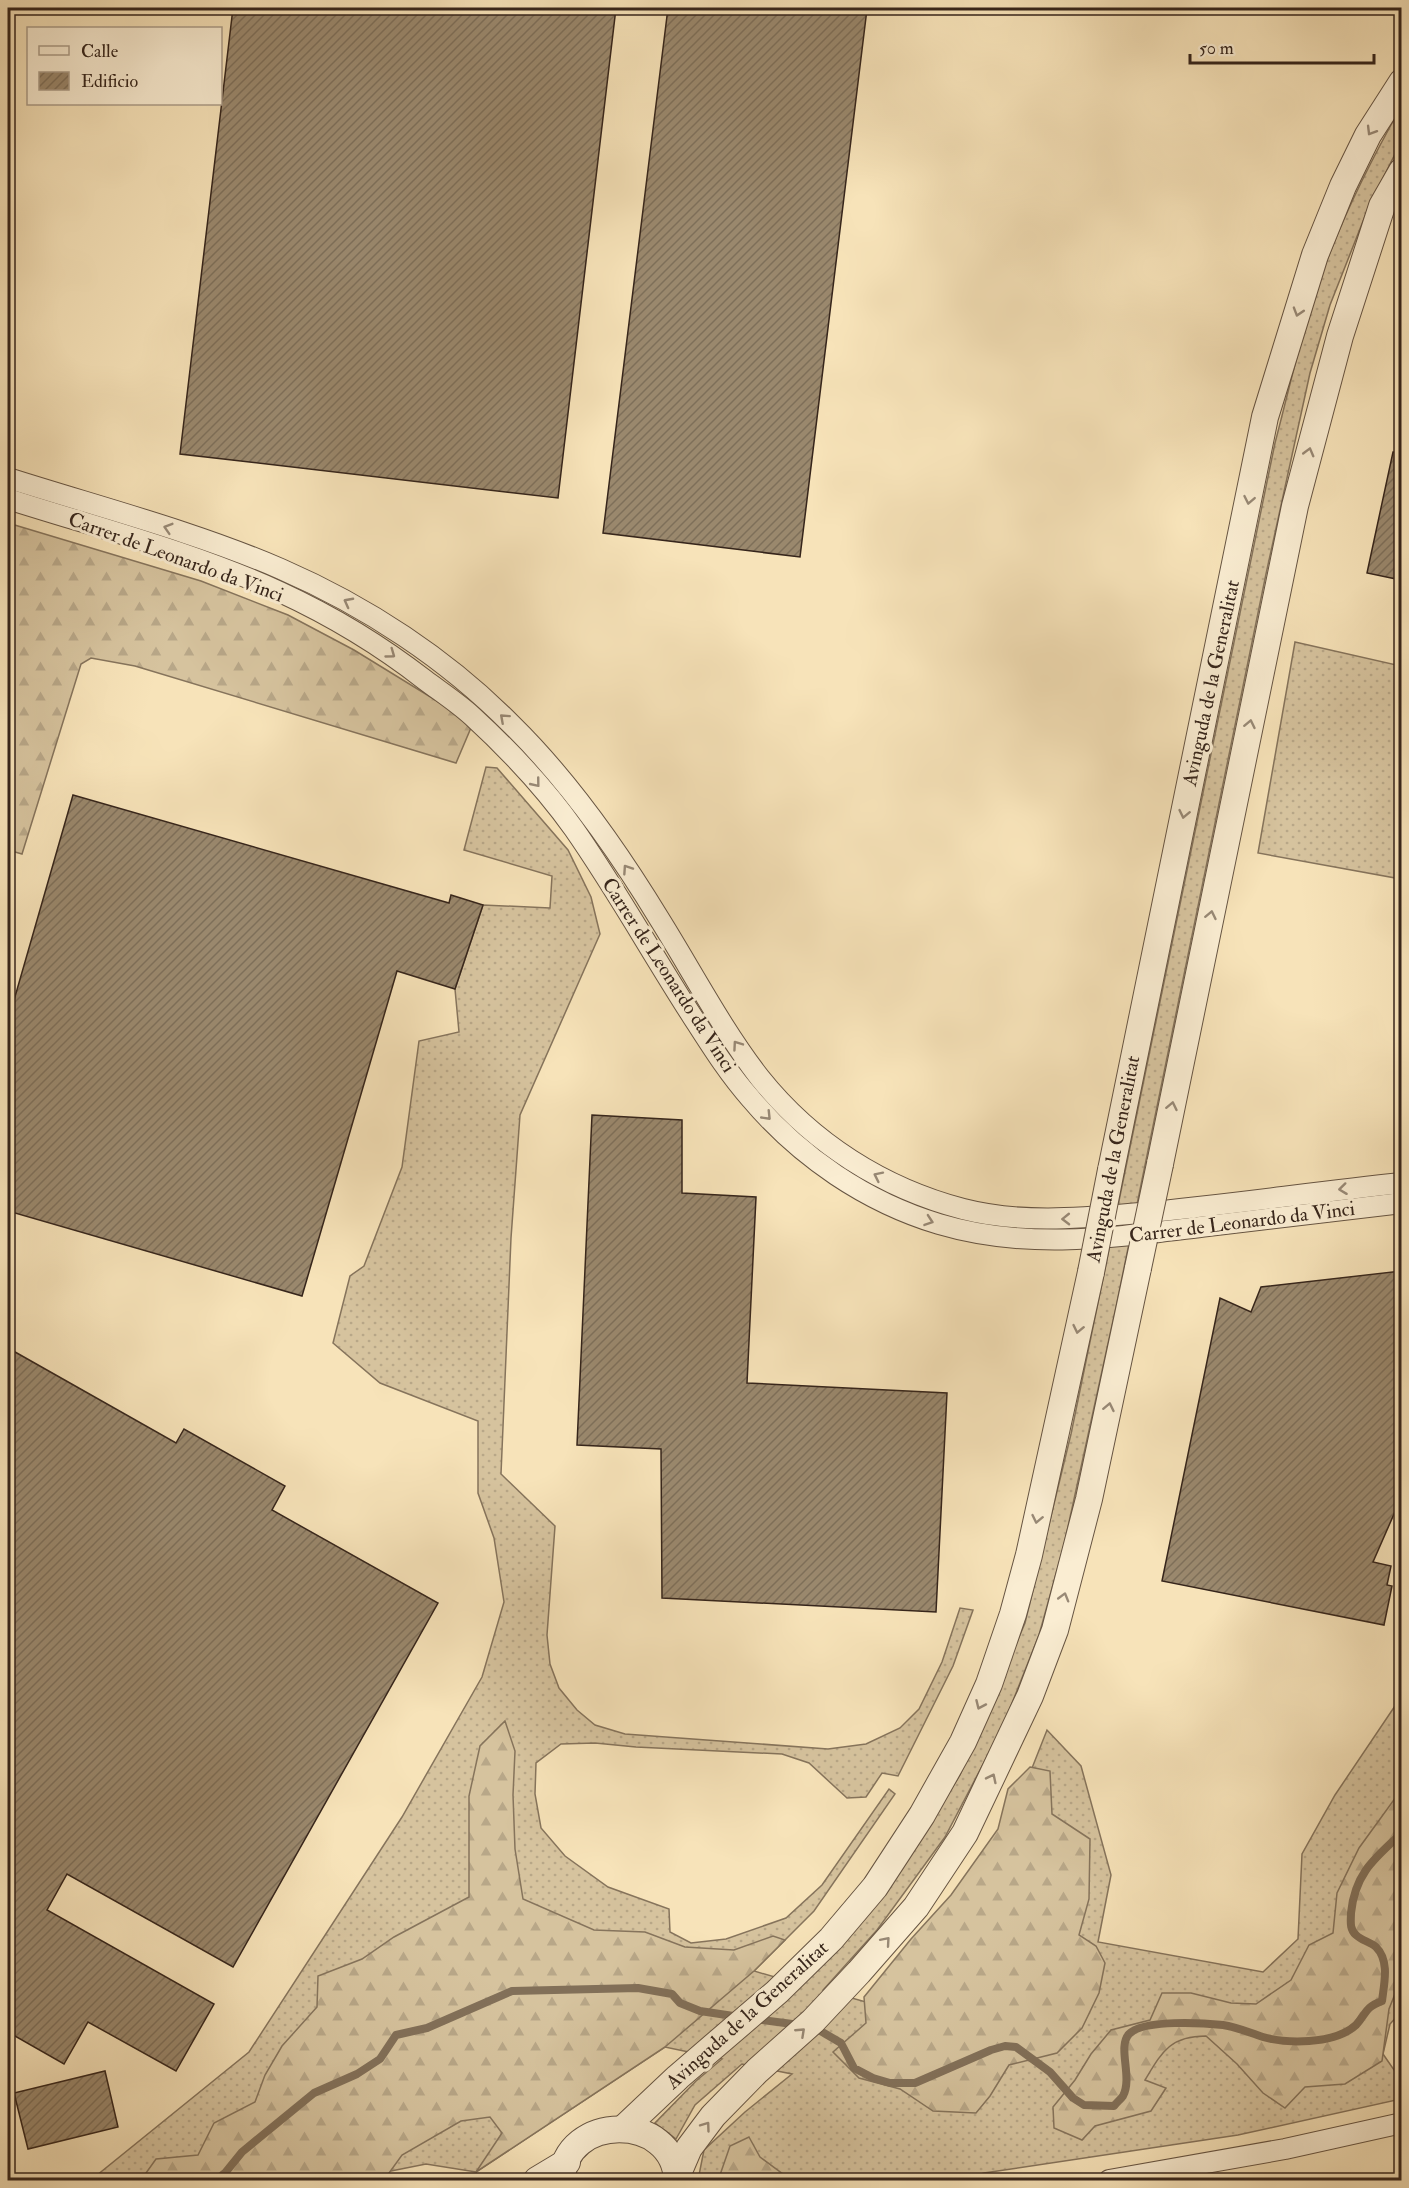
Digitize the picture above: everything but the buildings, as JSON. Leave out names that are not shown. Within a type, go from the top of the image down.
[{"type":"street","name":"Avinguda de la Generalitat","points":[[624,2128],[704,2054],[777,1992],[831,1939],[875,1887],[922,1815],[963,1742],[989,1684],[1013,1614],[1029,1555],[1091,1272],[1265,417],[1323,235],[1343,186],[1368,135],[1401,82]]},
{"type":"street","points":[[677,2178],[689,2148],[713,2116],[757,2071],[813,2021],[916,1907],[964,1833],[1030,1696],[1055,1630],[1089,1499],[1295,506],[1340,336],[1382,206],[1401,171]]},
{"type":"street","name":"Carrer de Leonardo da Vinci","points":[[8,478],[190,535],[280,569],[360,609],[399,632],[458,677],[511,724],[560,777],[592,818],[659,918],[721,1022],[760,1078],[789,1111],[827,1144],[870,1173],[916,1194],[967,1210],[1004,1216],[1066,1220],[1401,1183]]},
{"type":"street","name":"Carrer de Leonardo da Vinci","points":[[8,499],[160,547],[278,591],[335,620],[386,650],[469,713],[523,767],[572,827],[721,1060],[751,1099],[784,1134],[824,1167],[896,1209],[937,1224],[978,1234],[1062,1242],[1401,1203]]},
{"type":"street","points":[[1109,2181],[1285,2149],[1401,2123]]},
{"type":"street","points":[[537,2181],[565,2171],[576,2147],[590,2136],[606,2130],[624,2128],[639,2131],[664,2148],[672,2161],[677,2178]]},
{"type":"green space","points":[[1401,107],[1401,142],[1369,206],[1330,305],[1310,373],[1266,574],[1116,1307],[1064,1545],[1039,1635],[1003,1726],[945,1837],[877,1930],[823,1990],[873,2004],[946,1927],[1021,1796],[1047,1730],[1081,1766],[1111,1875],[1098,1942],[1263,1972],[1298,1939],[1302,1854],[1335,1795],[1401,1697],[1401,2012],[1390,2024],[1383,2054],[1394,2070],[1401,2073],[1401,2099],[1238,2135],[984,2173],[962,2180],[698,2180],[704,2150],[745,2112],[792,2074],[742,2064],[695,2105],[676,2139],[655,2123],[696,2081],[722,2059],[665,2047],[476,2172],[426,2164],[346,2180],[91,2180],[249,2052],[402,1817],[482,1677],[504,1602],[494,1538],[478,1493],[478,1421],[380,1383],[333,1343],[350,1276],[364,1266],[402,1167],[419,1041],[459,1032],[455,989],[483,905],[550,908],[552,876],[464,850],[486,767],[497,768],[568,850],[591,897],[600,934],[520,1115],[511,1238],[501,1474],[555,1526],[547,1635],[550,1664],[559,1688],[577,1710],[595,1725],[625,1734],[828,1749],[866,1744],[900,1728],[919,1709],[942,1662],[960,1608],[973,1610],[953,1666],[898,1776],[882,1773],[866,1797],[847,1798],[809,1763],[782,1754],[595,1743],[561,1744],[536,1763],[535,1794],[541,1828],[565,1856],[608,1887],[669,1909],[670,1932],[691,1943],[726,1939],[786,1918],[822,1885],[889,1789],[895,1794],[814,1911],[754,1971],[802,1985],[888,1889],[960,1775],[1025,1623],[1071,1434],[1275,443],[1300,345],[1322,273],[1355,195]]},
{"type":"green space","points":[[8,523],[201,581],[288,615],[354,650],[473,723],[456,763],[135,666],[91,658],[81,664],[22,854],[8,850]]},
{"type":"green space","points":[[1295,642],[1401,666],[1401,879],[1258,853]]},
{"type":"green space","points":[[505,1721],[515,1751],[513,1795],[515,1849],[523,1899],[594,1930],[645,1932],[685,1947],[734,1950],[773,1936],[785,1940],[754,1971],[665,2047],[476,2172],[502,2133],[490,2117],[461,2121],[402,2155],[384,2180],[141,2180],[156,2159],[198,2155],[214,2123],[255,2102],[265,2075],[282,2046],[317,2007],[318,1976],[362,1959],[394,1937],[469,1897],[469,1796],[480,1746]]},
{"type":"green space","points":[[1030,1767],[1050,1771],[1052,1814],[1090,1839],[1089,1899],[1079,1935],[1096,1946],[1105,1963],[1099,1993],[1082,2028],[1057,2053],[1009,2065],[990,2096],[976,2113],[933,2111],[900,2089],[859,2078],[833,2052],[866,2023],[864,1997],[911,1939],[951,1895],[998,1829],[1008,1789]]},
{"type":"green space","points":[[1401,1790],[1401,1979],[1389,2009],[1382,2061],[1345,2084],[1305,2087],[1285,2108],[1263,2093],[1237,2064],[1206,2036],[1184,2039],[1168,2047],[1145,2080],[1166,2088],[1151,2111],[1095,2126],[1082,2140],[1054,2128],[1053,2107],[1075,2080],[1091,2054],[1111,2030],[1150,2020],[1162,1993],[1191,1993],[1231,2003],[1256,2004],[1291,1980],[1309,1945],[1333,1933],[1337,1893],[1359,1848]]},
{"type":"green space","points":[[749,2137],[760,2157],[791,2180],[720,2180],[730,2146]]},
{"type":"waterway","points":[[812,2026],[841,2043],[854,2068],[873,2078],[890,2083],[915,2083],[991,2050],[1005,2046],[1016,2047],[1050,2072],[1073,2098],[1084,2105],[1114,2106],[1123,2096],[1126,2088],[1124,2047],[1129,2034],[1136,2029],[1160,2024],[1202,2023],[1228,2026],[1280,2040],[1309,2041],[1334,2037],[1351,2029],[1369,2009],[1382,2001],[1385,1973],[1383,1959],[1376,1947],[1354,1933],[1351,1913],[1357,1887],[1368,1867],[1402,1833]]},
{"type":"waterway","points":[[216,2180],[225,2173],[242,2152],[314,2093],[357,2074],[380,2059],[396,2035],[427,2028],[512,1991],[638,1988],[672,1994],[680,2003],[700,2011],[740,2017]]},
{"type":"waterway","points":[[755,2019],[800,2025]]}]
